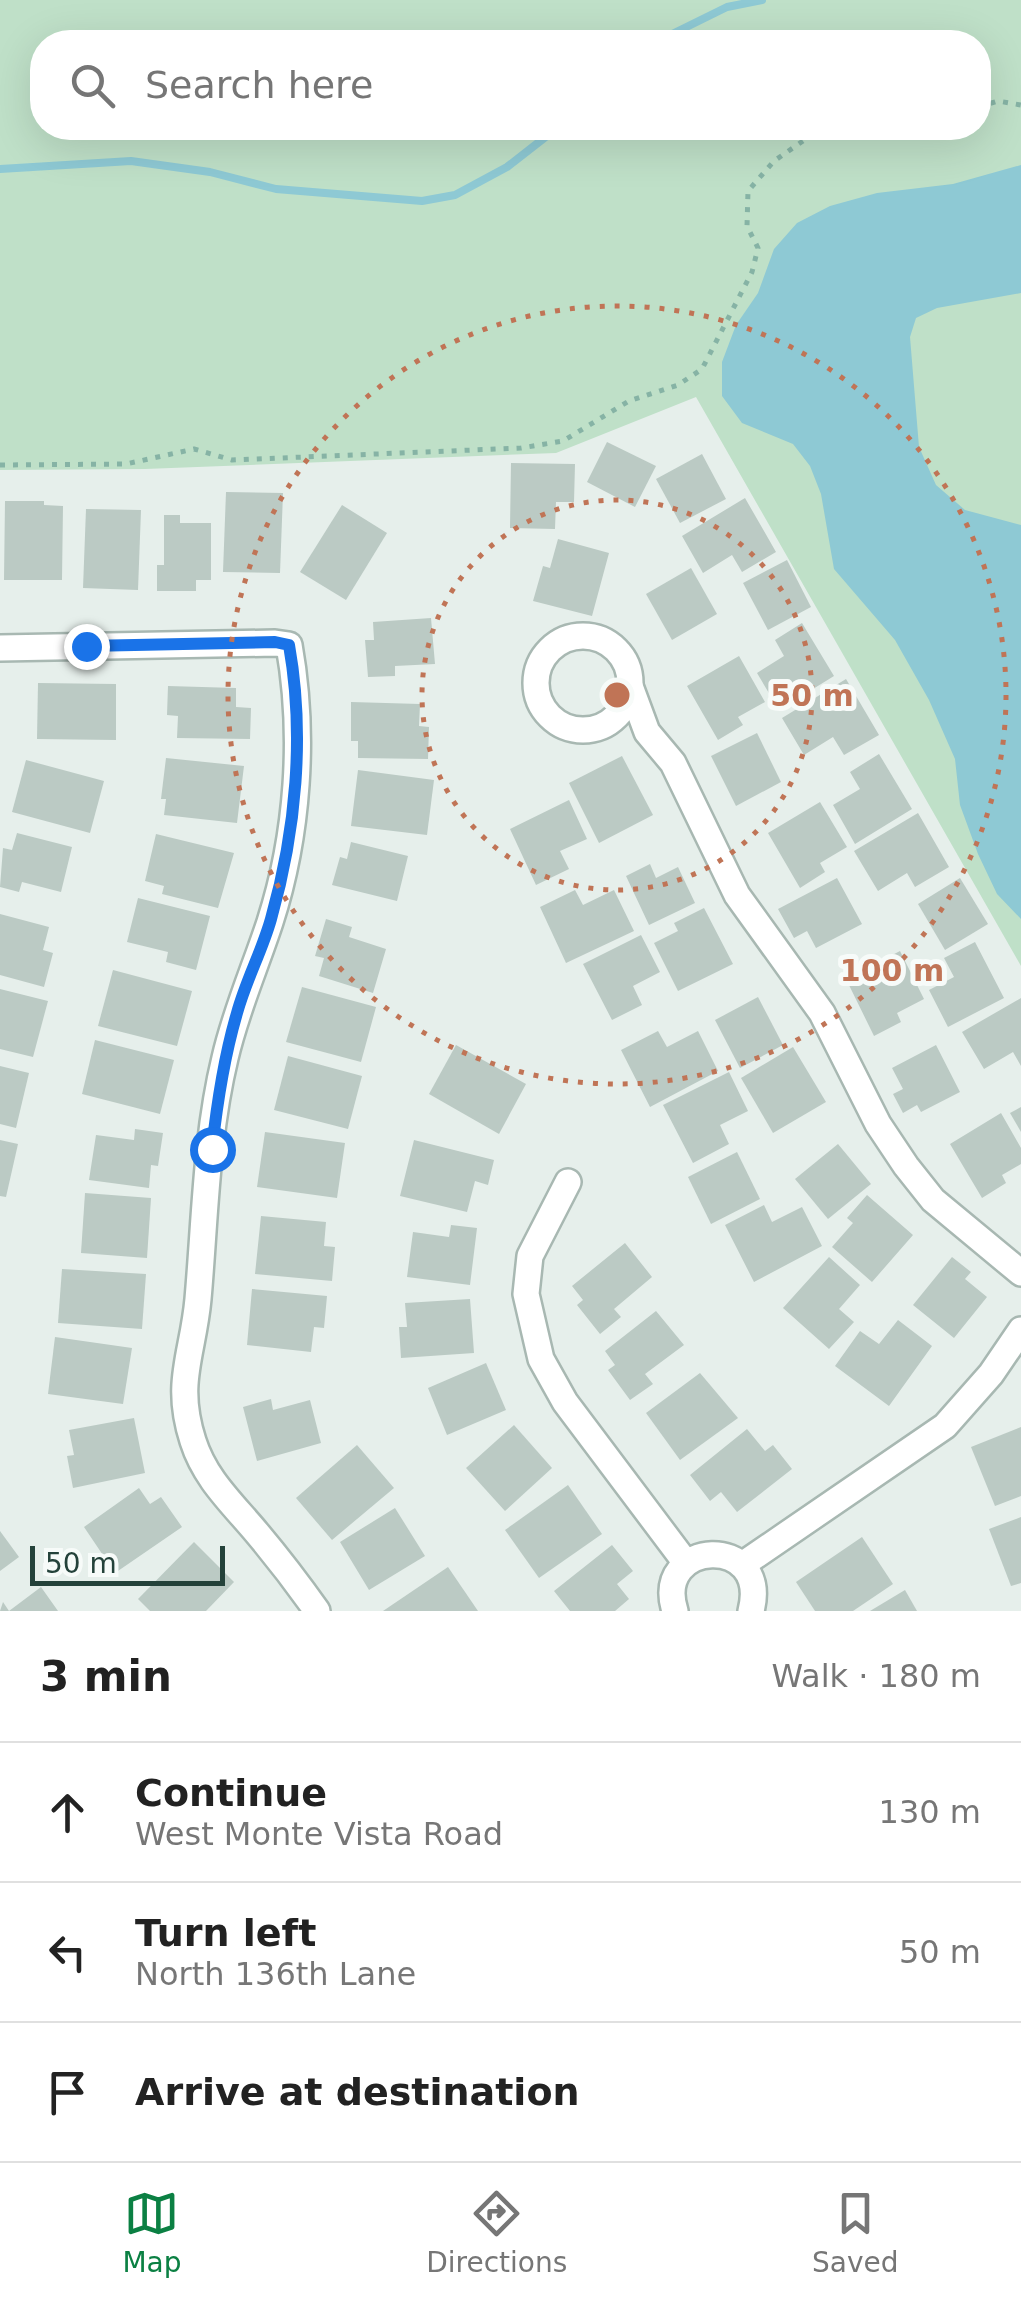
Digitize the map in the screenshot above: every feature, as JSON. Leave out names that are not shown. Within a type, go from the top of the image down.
[{"type":"street","points":[[647,732],[602,726],[578,731],[548,716],[535,687],[536,670],[544,655],[570,636],[599,638],[622,656],[647,732],[673,763],[737,895],[822,1013],[878,1124],[934,1200],[1021,1274]]},
{"type":"street","points":[[0,648],[275,642],[289,645],[297,693],[296,777],[287,852],[270,922],[249,974],[224,1062],[198,1308],[187,1353],[184,1408],[193,1441],[214,1486],[288,1570],[317,1611]]},
{"type":"street","points":[[602,726],[621,711],[630,686]]},
{"type":"street","points":[[568,1182],[530,1256],[526,1294],[540,1359],[565,1402],[686,1563]]},
{"type":"street","points":[[742,1565],[945,1426],[991,1374],[1021,1330]]},
{"type":"street","points":[[674,1610],[674,1579],[686,1563],[708,1554],[732,1558],[742,1565],[754,1591],[751,1611]]},
{"type":"path","points":[[991,103],[1021,105]]},
{"type":"path","points":[[0,465],[126,464],[194,449],[232,460],[520,448],[563,440],[630,400],[678,385],[702,368],[752,272],[758,248],[747,226],[748,191],[774,162],[805,140]]},
{"type":"green space","points":[[0,0],[1021,0],[1021,966],[696,397],[556,453],[145,469],[0,470]]},
{"type":"water","points":[[1021,165],[1021,293],[937,308],[916,318],[910,337],[919,447],[936,485],[965,510],[1021,525],[1021,919],[997,894],[978,854],[960,805],[955,759],[929,700],[895,640],[834,569],[821,494],[810,466],[793,444],[742,423],[722,396],[722,362],[736,325],[758,293],[774,249],[797,223],[830,206],[877,193],[953,184]]},
{"type":"building","points":[[607,442],[656,466],[635,507],[587,482]]},
{"type":"building","points":[[702,454],[726,499],[680,523],[656,479]]},
{"type":"building","points":[[511,463],[575,464],[574,502],[556,502],[555,529],[510,528]]},
{"type":"building","points":[[226,492],[283,493],[280,573],[223,572]]},
{"type":"building","points":[[745,498],[776,552],[742,572],[732,555],[703,573],[682,536]]},
{"type":"building","points":[[5,501],[44,501],[44,505],[63,506],[62,580],[4,580]]},
{"type":"building","points":[[342,505],[387,533],[346,600],[300,572]]},
{"type":"building","points":[[86,509],[141,510],[138,590],[83,588]]},
{"type":"building","points":[[164,515],[180,515],[180,523],[211,523],[211,580],[196,580],[196,591],[157,591],[157,565],[164,565]]},
{"type":"building","points":[[558,539],[609,553],[592,616],[533,601],[543,566],[550,568]]},
{"type":"building","points":[[787,560],[811,607],[768,630],[743,583]]},
{"type":"building","points":[[691,568],[717,614],[672,640],[646,594]]},
{"type":"building","points":[[431,618],[435,664],[395,666],[395,676],[368,677],[365,640],[374,640],[373,622]]},
{"type":"building","points":[[802,623],[834,676],[779,710],[757,673],[784,656],[775,640]]},
{"type":"building","points":[[739,656],[765,702],[738,717],[743,725],[718,740],[687,686]]},
{"type":"building","points":[[846,679],[879,735],[844,755],[833,737],[804,755],[782,718]]},
{"type":"building","points":[[38,683],[116,684],[116,740],[37,739]]},
{"type":"building","points":[[168,686],[236,688],[236,707],[251,708],[250,739],[177,738],[178,716],[167,715]]},
{"type":"building","points":[[351,702],[420,704],[419,726],[429,727],[428,759],[358,758],[358,741],[351,741]]},
{"type":"building","points":[[757,733],[781,782],[736,806],[711,756]]},
{"type":"building","points":[[879,754],[912,809],[855,844],[833,805],[860,789],[850,772]]},
{"type":"building","points":[[622,756],[653,815],[599,843],[569,783]]},
{"type":"building","points":[[166,758],[244,766],[237,823],[164,815],[166,799],[161,799]]},
{"type":"building","points":[[26,760],[104,781],[90,833],[12,812]]},
{"type":"building","points":[[358,770],[434,780],[427,835],[351,826]]},
{"type":"building","points":[[569,800],[587,839],[560,851],[569,869],[536,885],[510,829]]},
{"type":"building","points":[[820,802],[847,847],[820,863],[825,872],[800,888],[768,833]]},
{"type":"building","points":[[918,813],[949,867],[915,887],[907,873],[878,891],[854,851]]},
{"type":"building","points":[[17,833],[72,847],[61,892],[22,882],[19,892],[0,887],[3,848],[12,850]]},
{"type":"building","points":[[156,834],[234,853],[218,908],[162,894],[164,886],[145,881]]},
{"type":"building","points":[[351,842],[408,856],[397,901],[332,885],[340,857],[347,859]]},
{"type":"building","points":[[650,864],[656,878],[678,867],[695,903],[649,925],[626,876]]},
{"type":"building","points":[[837,878],[862,924],[816,948],[807,931],[794,938],[778,909]]},
{"type":"building","points":[[960,878],[988,924],[945,950],[918,904]]},
{"type":"building","points":[[575,890],[583,905],[614,890],[634,931],[566,963],[540,907]]},
{"type":"building","points":[[138,898],[210,916],[196,970],[166,962],[168,952],[127,942]]},
{"type":"building","points":[[704,908],[733,964],[678,991],[654,943],[678,931],[674,923]]},
{"type":"building","points":[[0,914],[49,927],[43,950],[53,953],[44,987],[0,975]]},
{"type":"building","points":[[326,919],[352,927],[349,937],[386,949],[373,993],[319,976],[324,958],[315,956]]},
{"type":"building","points":[[641,935],[660,972],[633,986],[642,1005],[612,1020],[583,964]]},
{"type":"building","points":[[975,942],[1004,998],[948,1027],[929,990],[954,977],[944,958]]},
{"type":"building","points":[[900,951],[924,999],[897,1013],[901,1022],[874,1036],[846,979]]},
{"type":"building","points":[[113,970],[192,991],[177,1046],[98,1026]]},
{"type":"building","points":[[302,987],[376,1007],[361,1062],[286,1042]]},
{"type":"building","points":[[0,989],[48,1001],[33,1057],[0,1049]]},
{"type":"building","points":[[758,997],[783,1045],[740,1068],[715,1020]]},
{"type":"building","points":[[1021,998],[1021,1066],[1013,1052],[984,1069],[962,1032]]},
{"type":"building","points":[[658,1031],[667,1047],[698,1031],[718,1071],[650,1107],[621,1050]]},
{"type":"building","points":[[95,1040],[174,1060],[160,1114],[82,1094]]},
{"type":"building","points":[[456,1045],[526,1084],[499,1134],[429,1094]]},
{"type":"building","points":[[936,1045],[960,1092],[921,1112],[917,1105],[903,1113],[893,1094],[903,1089],[892,1068]]},
{"type":"building","points":[[793,1047],[826,1102],[773,1133],[741,1078]]},
{"type":"building","points":[[288,1056],[362,1076],[348,1129],[274,1110]]},
{"type":"building","points":[[0,1066],[29,1073],[16,1128],[0,1124]]},
{"type":"building","points":[[729,1072],[748,1111],[720,1125],[729,1144],[693,1163],[663,1105]]},
{"type":"building","points":[[1021,1107],[1021,1132],[1010,1113]]},
{"type":"building","points":[[1001,1113],[1021,1148],[1021,1164],[1002,1175],[1006,1183],[982,1198],[950,1144]]},
{"type":"building","points":[[135,1129],[163,1133],[158,1166],[151,1165],[149,1188],[89,1180],[96,1135],[134,1140]]},
{"type":"building","points":[[265,1132],[345,1143],[337,1198],[257,1187]]},
{"type":"building","points":[[0,1140],[18,1144],[6,1197],[0,1196]]},
{"type":"building","points":[[414,1140],[494,1160],[488,1185],[475,1181],[467,1212],[400,1196]]},
{"type":"building","points":[[838,1144],[871,1184],[828,1219],[795,1179]]},
{"type":"building","points":[[737,1152],[760,1199],[711,1224],[688,1177]]},
{"type":"building","points":[[85,1193],[151,1198],[147,1258],[81,1253]]},
{"type":"building","points":[[867,1195],[913,1235],[872,1282],[832,1247],[853,1223],[847,1218]]},
{"type":"building","points":[[764,1205],[772,1222],[802,1207],[822,1246],[754,1282],[725,1225]]},
{"type":"building","points":[[261,1216],[326,1222],[324,1246],[335,1247],[332,1281],[255,1274]]},
{"type":"building","points":[[451,1225],[477,1228],[470,1285],[407,1277],[413,1232],[449,1237]]},
{"type":"building","points":[[625,1243],[652,1277],[614,1309],[621,1317],[600,1334],[577,1305],[583,1300],[572,1286]]},
{"type":"building","points":[[829,1257],[860,1285],[839,1309],[854,1322],[829,1349],[783,1308]]},
{"type":"building","points":[[952,1257],[971,1272],[965,1279],[987,1297],[954,1338],[913,1305]]},
{"type":"building","points":[[62,1269],[146,1274],[142,1329],[58,1323]]},
{"type":"building","points":[[252,1289],[327,1296],[324,1328],[314,1327],[311,1352],[247,1345]]},
{"type":"building","points":[[470,1299],[474,1353],[401,1358],[399,1327],[407,1327],[405,1303]]},
{"type":"building","points":[[656,1311],[684,1345],[645,1374],[653,1384],[630,1400],[608,1370],[615,1365],[605,1351]]},
{"type":"building","points":[[898,1320],[932,1346],[889,1406],[835,1366],[860,1331],[879,1344]]},
{"type":"building","points":[[55,1337],[132,1348],[123,1404],[48,1394]]},
{"type":"building","points":[[486,1363],[506,1410],[447,1435],[428,1388]]},
{"type":"building","points":[[700,1373],[738,1418],[680,1460],[646,1413]]},
{"type":"building","points":[[271,1399],[273,1410],[310,1400],[321,1443],[257,1461],[243,1407]]},
{"type":"building","points":[[134,1418],[145,1473],[73,1488],[67,1456],[74,1455],[69,1430]]},
{"type":"building","points":[[514,1425],[552,1468],[505,1511],[466,1468]]},
{"type":"building","points":[[1021,1427],[1021,1496],[995,1506],[971,1447]]},
{"type":"building","points":[[747,1429],[765,1451],[773,1445],[792,1469],[737,1512],[721,1492],[710,1501],[690,1475]]},
{"type":"building","points":[[357,1445],[394,1488],[332,1540],[296,1498]]},
{"type":"building","points":[[568,1485],[602,1534],[539,1578],[505,1530]]},
{"type":"building","points":[[139,1488],[150,1504],[161,1497],[182,1527],[115,1573],[84,1527]]},
{"type":"building","points":[[395,1508],[425,1556],[369,1590],[340,1542]]},
{"type":"building","points":[[1021,1517],[1021,1583],[1011,1586],[989,1529]]},
{"type":"building","points":[[0,1531],[19,1557],[0,1571]]},
{"type":"building","points":[[862,1537],[893,1584],[853,1611],[815,1611],[796,1582]]},
{"type":"building","points":[[194,1542],[234,1582],[206,1611],[150,1611],[138,1599]]},
{"type":"building","points":[[612,1545],[633,1571],[617,1584],[629,1599],[615,1611],[570,1611],[554,1591]]},
{"type":"building","points":[[448,1567],[478,1611],[383,1611]]},
{"type":"building","points":[[41,1587],[58,1611],[9,1611]]},
{"type":"building","points":[[905,1590],[917,1611],[870,1611]]},
{"type":"waterway","points":[[680,30],[727,7],[762,0]]},
{"type":"waterway","points":[[0,169],[131,161],[210,172],[276,189],[422,201],[455,195],[507,167],[542,140]]},
{"type":"route","points":[[86,646],[275,642],[289,645],[297,721],[296,777],[287,852],[270,922],[249,974],[224,1062],[212,1149]]}]
